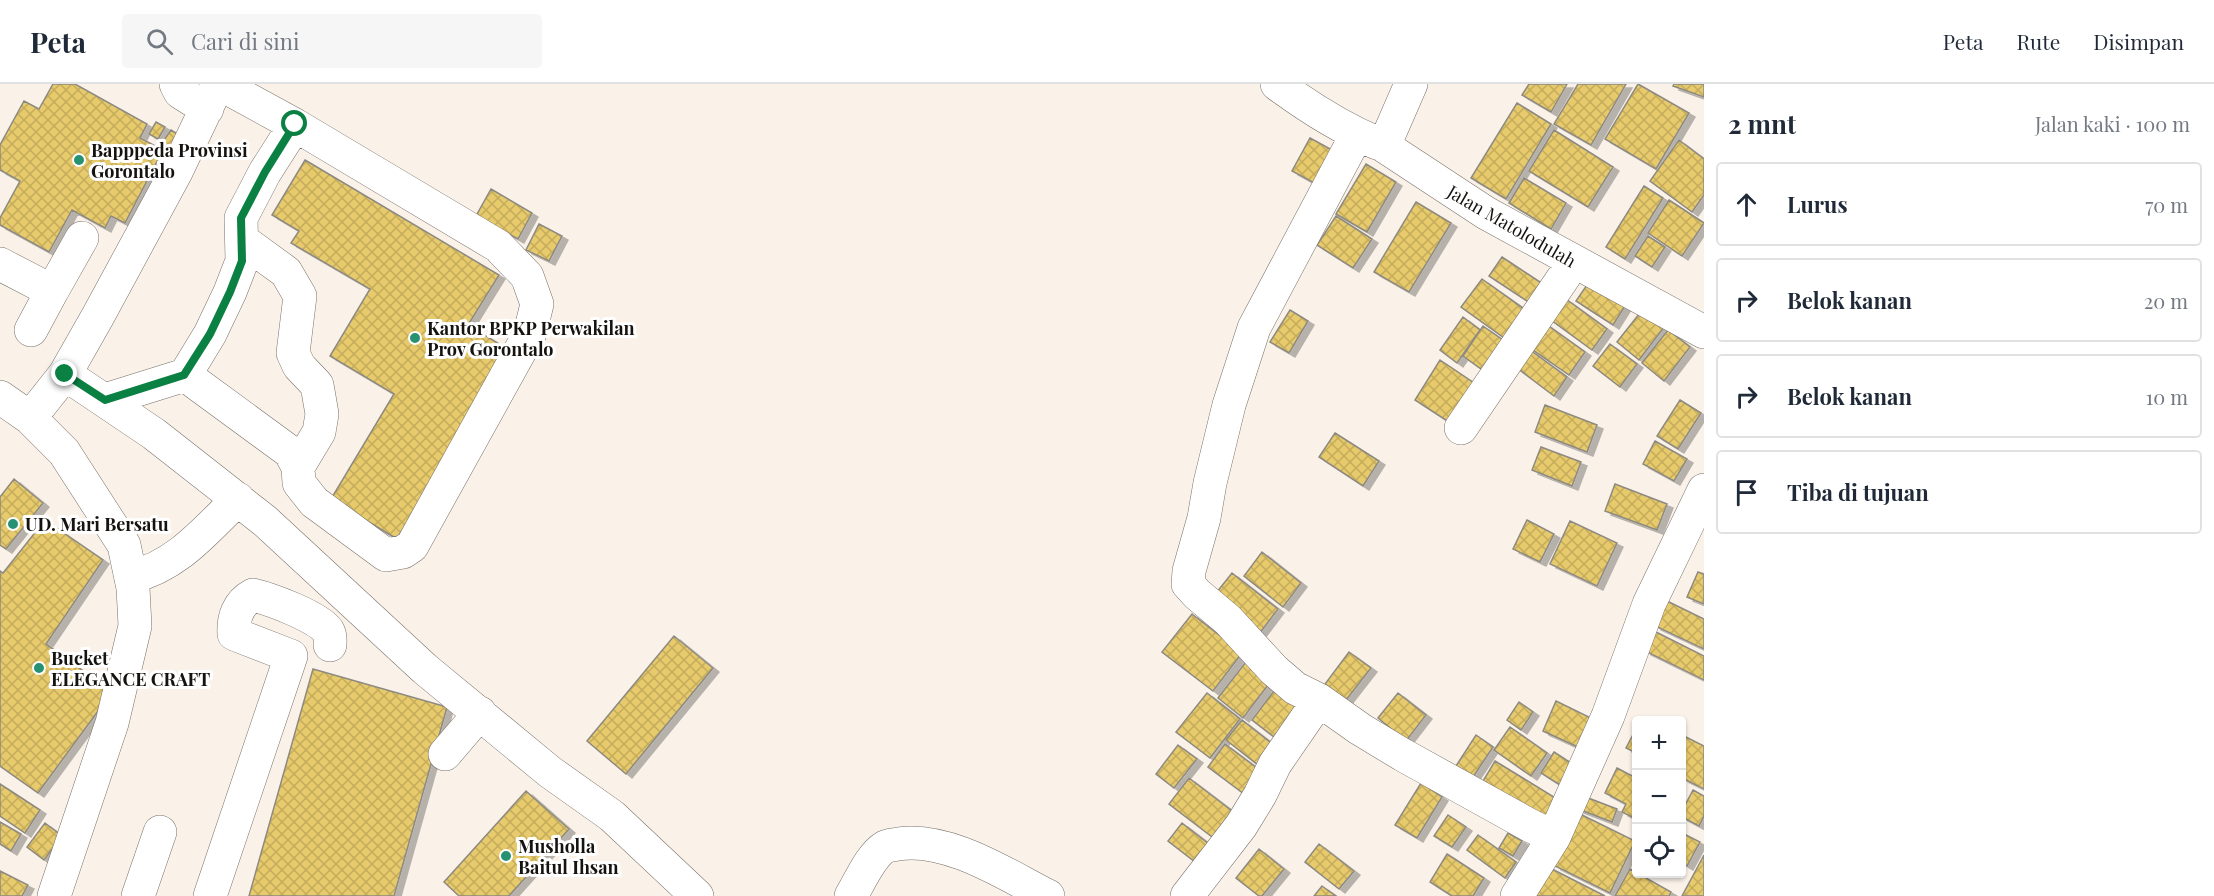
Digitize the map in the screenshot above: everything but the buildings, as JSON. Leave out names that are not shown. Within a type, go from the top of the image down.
[{"type":"street","name":"Jalan Matolodulah","points":[[1276,84],[1307,106],[1370,140],[1486,213],[1704,332]]},
{"type":"street","points":[[1411,84],[1370,140],[1254,328],[1229,405],[1209,483],[1188,584],[1228,620],[1295,688],[1318,700],[1403,755],[1554,837]]},
{"type":"street","points":[[174,86],[215,92],[295,124],[498,246],[527,276],[537,304],[530,333],[412,546],[402,552],[386,555],[314,502],[299,483],[298,466],[290,452],[184,375]]},
{"type":"street","points":[[30,418],[65,374],[176,172],[215,92]]},
{"type":"street","points":[[105,400],[184,375],[210,334],[242,261],[241,218],[265,172],[295,124]]},
{"type":"street","points":[[31,330],[82,238]]},
{"type":"street","points":[[242,240],[286,272],[300,296],[293,353],[299,366],[317,385],[322,414],[320,432],[298,466]]},
{"type":"street","points":[[1461,428],[1574,262]]},
{"type":"street","points":[[0,264],[52,291]]},
{"type":"street","points":[[65,374],[154,434],[238,499],[377,626],[550,772],[612,816],[697,896]]},
{"type":"street","points":[[0,397],[30,418],[64,452],[124,544],[131,577],[135,626],[128,659],[112,723],[54,896]]},
{"type":"street","points":[[1517,896],[1554,837],[1608,716],[1649,604],[1704,490]]},
{"type":"street","points":[[131,577],[149,573],[168,563],[194,542],[238,499]]},
{"type":"street","points":[[210,896],[291,656],[234,634],[233,623],[236,614],[245,599],[253,595],[269,599],[317,621],[331,636],[330,645]]},
{"type":"street","points":[[1187,896],[1240,826],[1260,795],[1275,764],[1318,700]]},
{"type":"street","points":[[445,754],[480,712]]},
{"type":"street","points":[[138,896],[160,832]]},
{"type":"street","points":[[851,896],[871,861],[885,847],[904,843],[930,844],[961,854],[1048,896]]},
{"type":"place","name":"Bapppeda Provinsi Gorontalo","points":[[79,160]]},
{"type":"place","name":"Kantor BPKP Perwakilan Prov Gorontalo","points":[[415,338]]},
{"type":"place","name":"UD. Mari Bersatu","points":[[13,524]]},
{"type":"place","name":"Bucket ELEGANCE CRAFT","points":[[39,668]]},
{"type":"place","name":"Musholla Baitul Ihsan","points":[[506,856]]},
{"type":"route","points":[[65,374],[105,400],[184,375],[210,334],[242,261],[241,218],[265,172],[295,124]]}]
